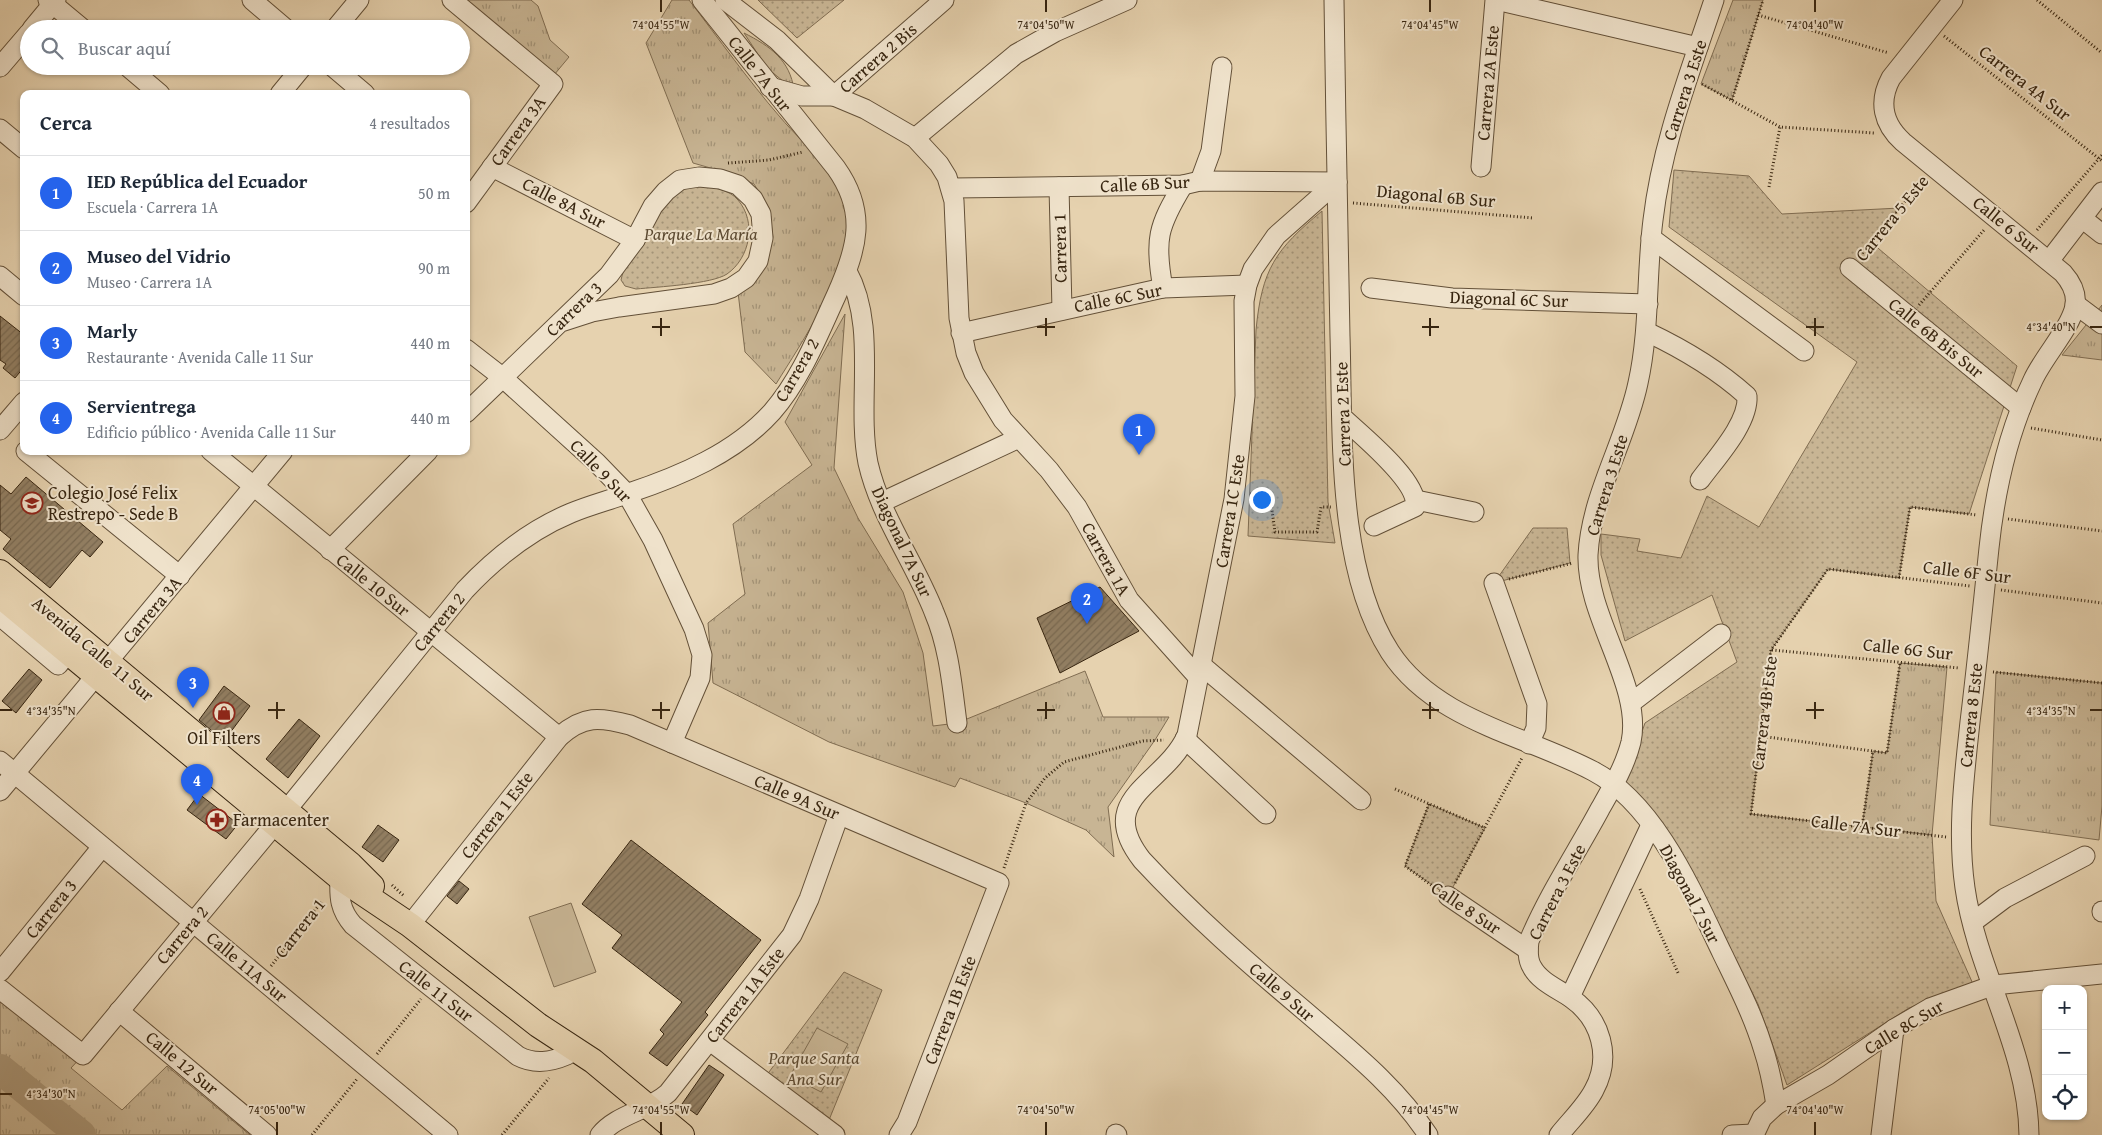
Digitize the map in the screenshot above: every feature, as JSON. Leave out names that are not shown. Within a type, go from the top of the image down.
[{"type":"main road","name":"Avenida Calle 11 Sur","points":[[0,572],[102,669],[281,817],[350,864],[410,925]]},
{"type":"main road","name":"Avenida Calle 11 Sur","points":[[0,596],[68,653],[102,669]]},
{"type":"main road","name":"Avenida Calle 11 Sur","points":[[281,817],[340,878],[410,925],[538,1025],[593,1061],[641,1110],[661,1135]]},
{"type":"main road","name":"Avenida Calle 11 Sur","points":[[538,1025],[584,1073],[682,1135]]},
{"type":"street","points":[[252,0],[275,20]]},
{"type":"street","points":[[342,20],[359,0]]},
{"type":"street","name":"Carrera 3A","points":[[452,0],[552,84],[492,167],[472,182]]},
{"type":"street","name":"Calle 7A Sur","points":[[702,0],[847,183],[853,196],[856,230],[847,272]]},
{"type":"street","name":"Carrera 2 Bis","points":[[834,96],[944,0]]},
{"type":"street","points":[[915,138],[1016,54],[1055,32],[1127,0]]},
{"type":"street","name":"Carrera 2 Este","points":[[1334,0],[1337,201],[1346,507],[1355,558],[1371,612],[1391,653],[1419,685],[1435,697],[1529,744]]},
{"type":"street","points":[[1496,0],[1698,47]]},
{"type":"street","name":"Carrera 2A Este","points":[[1480,167],[1496,0]]},
{"type":"street","name":"Carrera 3 Este","points":[[1528,950],[1533,931],[1614,785],[1632,738],[1631,703],[1596,604],[1588,559],[1595,513],[1638,387],[1647,332],[1651,238],[1663,160],[1688,76],[1714,0]]},
{"type":"street","points":[[1906,58],[1953,0]]},
{"type":"street","points":[[38,20],[52,1],[72,20]]},
{"type":"street","points":[[718,21],[729,1]]},
{"type":"street","name":"Calle 7A Sur","points":[[729,1],[766,30],[796,59],[802,96],[818,148]]},
{"type":"street","points":[[0,67],[20,43]]},
{"type":"street","name":"Calle 6 Sur","points":[[1906,58],[1887,85],[1884,108],[1890,128],[2068,278],[2073,290],[2075,304]]},
{"type":"street","points":[[796,59],[834,96],[882,118],[915,138],[939,164],[952,188]]},
{"type":"street","points":[[1163,288],[1158,256],[1160,233],[1168,211],[1191,183],[1211,151],[1222,67]]},
{"type":"street","points":[[138,75],[155,90]]},
{"type":"street","points":[[283,90],[296,75]]},
{"type":"street","points":[[343,75],[360,90]]},
{"type":"street","points":[[770,87],[802,96],[834,96]]},
{"type":"street","points":[[0,130],[20,146]]},
{"type":"street","name":"Calle 8A Sur","points":[[492,167],[635,240]]},
{"type":"street","points":[[561,322],[619,307],[714,294],[731,288],[746,278],[758,261],[763,238],[760,214],[753,199],[738,185],[720,179],[699,177]]},
{"type":"street","name":"Carrera 3","points":[[470,409],[609,275],[635,240],[653,206],[666,191],[680,180],[699,177]]},
{"type":"street","name":"Calle 6B Sur","points":[[952,188],[1337,182]]},
{"type":"street","name":"Carrera 1C Este","points":[[1134,849],[1125,829],[1124,819],[1131,802],[1177,752],[1185,739],[1228,534],[1235,493],[1245,396],[1244,301],[1246,285],[1253,269],[1276,236],[1337,182]]},
{"type":"street","name":"Carrera 1","points":[[1059,186],[1062,310]]},
{"type":"street","name":"Carrera 1A","points":[[952,188],[961,333],[966,353],[982,388],[1019,438],[1049,470],[1077,507],[1129,600],[1199,670],[1362,800]]},
{"type":"street","points":[[2049,261],[2102,192]]},
{"type":"street","points":[[2082,219],[2102,234]]},
{"type":"street","points":[[1651,238],[1804,351]]},
{"type":"street","name":"Calle 6B Bis Sur","points":[[1850,268],[1909,316],[2018,417]]},
{"type":"street","name":"Carrera 2","points":[[0,989],[83,1055],[281,817],[465,590],[507,550],[571,513],[666,480],[710,459],[745,436],[771,413],[793,383],[847,272]]},
{"type":"street","name":"Diagonal 7A Sur","points":[[847,272],[855,288],[863,338],[864,425],[868,462],[893,530],[926,594],[940,629],[949,665],[957,723]]},
{"type":"street","points":[[0,276],[20,293]]},
{"type":"street","name":"Calle 6C Sur","points":[[961,333],[1163,288],[1246,285]]},
{"type":"street","name":"Diagonal 6C Sur","points":[[1371,288],[1452,298],[1648,304]]},
{"type":"street","points":[[2075,304],[2102,324]]},
{"type":"street","name":"Carrera 8 Este","points":[[2029,1135],[2025,1096],[1994,985],[1973,922],[1965,887],[1961,838],[1962,804],[1996,495],[2018,417],[2041,364],[2066,326],[2075,304]]},
{"type":"street","points":[[1647,332],[1675,345],[1714,369],[1748,396],[1748,406],[1742,420],[1700,480]]},
{"type":"street","name":"Calle 9 Sur","points":[[470,352],[502,378],[597,463],[627,494],[657,549],[694,629],[702,655],[700,678],[672,743]]},
{"type":"street","points":[[20,407],[0,430],[20,446]]},
{"type":"street","points":[[1343,418],[1378,450],[1406,481],[1416,500],[1415,508],[1374,526]]},
{"type":"street","points":[[882,502],[1019,438]]},
{"type":"street","points":[[31,455],[180,576]]},
{"type":"street","name":"Calle 10 Sur","points":[[215,455],[559,737]]},
{"type":"street","name":"Carrera 3A","points":[[0,791],[280,455]]},
{"type":"street","points":[[330,550],[424,455]]},
{"type":"street","points":[[1416,500],[1474,512]]},
{"type":"street","points":[[1494,583],[1537,704],[1536,728],[1529,744]]},
{"type":"street","points":[[0,616],[58,665],[68,653]]},
{"type":"street","points":[[1631,703],[1722,634]]},
{"type":"street","name":"Carrera 1 Este","points":[[410,925],[559,737],[570,726],[593,719]]},
{"type":"street","name":"Calle 9A Sur","points":[[593,719],[609,720],[630,725],[999,883]]},
{"type":"street","points":[[1185,739],[1266,814]]},
{"type":"street","name":"Diagonal 7 Sur","points":[[1529,744],[1591,770],[1614,785],[1650,825],[1690,889],[1745,1002],[1764,1050],[1776,1105]]},
{"type":"street","name":"Calle 11A Sur","points":[[0,761],[448,1135]]},
{"type":"street","name":"Carrera 1A Este","points":[[600,1135],[612,1124],[641,1110],[668,1093],[792,935],[809,899],[839,815]]},
{"type":"street","points":[[1570,997],[1650,825]]},
{"type":"street","name":"Carrera 3","points":[[0,972],[102,847]]},
{"type":"street","name":"Calle 9 Sur","points":[[1134,849],[1206,926],[1378,1076],[1412,1113],[1428,1135]]},
{"type":"street","points":[[1973,922],[2005,898],[2085,856]]},
{"type":"street","name":"Calle 11 Sur","points":[[340,878],[340,903],[342,911],[353,925],[518,1056],[533,1062],[552,1062],[567,1055]]},
{"type":"street","name":"Carrera 1B Este","points":[[899,1135],[907,1122],[999,883]]},
{"type":"street","name":"Calle 8 Sur","points":[[1448,896],[1528,950]]},
{"type":"street","points":[[1528,950],[1532,967],[1537,974],[1586,1010],[1596,1026],[1601,1039],[1603,1065],[1593,1092],[1559,1135]]},
{"type":"street","name":"Calle 8C Sur","points":[[1732,1135],[1754,1134],[1762,1118],[1776,1105],[1828,1074],[1894,1029],[1946,1001],[1994,985],[2102,974]]},
{"type":"street","name":"Calle 12 Sur","points":[[119,1011],[267,1135]]},
{"type":"street","points":[[1881,1135],[1894,1029]]},
{"type":"street","points":[[710,1041],[835,1135]]},
{"type":"path","points":[[1732,100],[1762,0]]},
{"type":"path","points":[[2037,0],[2102,54]]},
{"type":"path","points":[[1758,15],[1906,58]]},
{"type":"path","name":"Carrera 4A Sur","points":[[1932,27],[2101,158]]},
{"type":"path","points":[[1688,76],[1780,127],[1896,135]]},
{"type":"path","points":[[1769,187],[1780,127]]},
{"type":"path","points":[[699,177],[724,163],[769,160],[818,148]]},
{"type":"path","points":[[2027,242],[2101,158]]},
{"type":"path","name":"Carrera 5 Este","points":[[1850,268],[1934,167]]},
{"type":"path","name":"Diagonal 6B Sur","points":[[1337,201],[1533,218]]},
{"type":"path","points":[[1909,316],[1996,217]]},
{"type":"path","points":[[2018,417],[2102,440]]},
{"type":"path","points":[[1235,493],[1270,496],[1275,532],[1317,532],[1321,508],[1346,507]]},
{"type":"path","points":[[1899,578],[1910,507]]},
{"type":"path","points":[[1494,583],[1588,559]]},
{"type":"path","name":"Calle 6F Sur","points":[[1828,569],[2102,602]]},
{"type":"path","name":"Carrera 4B Este","points":[[1751,814],[1771,650],[1828,569]]},
{"type":"path","name":"Calle 6G Sur","points":[[1771,650],[2102,683]]},
{"type":"path","points":[[1760,736],[1887,753],[1900,662]]},
{"type":"path","points":[[999,883],[1026,803],[1045,778],[1064,762],[1143,741],[1185,739]]},
{"type":"path","points":[[1448,896],[1529,744]]},
{"type":"path","points":[[1862,827],[1874,751]]},
{"type":"path","points":[[1395,789],[1485,828]]},
{"type":"path","name":"Calle 8 Sur","points":[[1429,804],[1405,866],[1448,896]]},
{"type":"path","name":"Calle 7A Sur","points":[[1751,814],[1961,838]]},
{"type":"path","points":[[1631,868],[1679,975]]},
{"type":"path","name":"Carrera 1","points":[[261,979],[340,878]]},
{"type":"path","points":[[502,1135],[567,1055]]},
{"type":"green space","points":[[465,0],[531,0],[538,6],[550,40],[569,57],[554,75]]},
{"type":"green space","points":[[672,0],[689,0],[768,103],[823,164],[841,192],[846,207],[848,223],[846,243],[833,285],[810,328],[776,384],[745,352],[738,292],[752,285],[765,262],[773,237],[769,208],[754,184],[728,173],[693,163],[646,43]]},
{"type":"green space","points":[[758,0],[844,0],[797,38]]},
{"type":"green space","points":[[1733,0],[1763,0],[1732,100],[1701,84]]},
{"type":"green space","points":[[744,33],[762,43],[777,55],[788,70],[794,90],[767,68]]},
{"type":"green space","points":[[1674,170],[1749,176],[1782,214],[1900,208],[1872,243],[2017,366],[1969,514],[1910,507],[1899,578],[1828,569],[1771,650],[1751,814],[1932,835],[1936,901],[1973,984],[1909,1008],[1787,1085],[1758,1004],[1708,906],[1624,784],[1645,723],[1737,662],[1712,595],[1625,641],[1601,555],[1601,534],[1640,539],[1637,551],[1681,558],[1707,496],[1759,527],[1857,362],[1669,227]]},
{"type":"green space","name":"Parque La María","points":[[700,185],[730,193],[744,209],[749,229],[746,249],[741,259],[727,274],[709,280],[636,289],[625,286],[621,280],[623,272],[663,204],[681,190]]},
{"type":"green space","points":[[1322,211],[1328,502],[1335,543],[1248,536],[1256,330],[1262,291],[1267,276],[1282,250],[1293,237]]},
{"type":"green space","points":[[2102,305],[2102,360],[2062,355]]},
{"type":"green space","points":[[845,314],[834,468],[858,518],[903,592],[923,653],[933,726],[957,723],[1085,671],[1103,717],[1169,717],[1108,807],[1114,857],[1086,830],[1026,803],[960,778],[955,787],[829,742],[713,683],[708,623],[745,594],[733,524],[812,465],[785,422]]},
{"type":"green space","points":[[1533,528],[1567,528],[1570,563],[1494,583]]},
{"type":"green space","points":[[1900,663],[1947,667],[1932,835],[1862,827],[1873,751],[1887,753]]},
{"type":"green space","points":[[1996,672],[2102,683],[2102,806],[2099,840],[1990,825]]},
{"type":"green space","points":[[1429,804],[1485,828],[1448,896],[1405,866]]},
{"type":"green space","points":[[571,903],[596,972],[554,987],[529,917]]},
{"type":"green space","name":"Parque Santa Ana Sur","points":[[844,972],[882,990],[829,1120],[766,1076]]},
{"type":"green space","points":[[0,989],[83,1055],[71,1068],[122,1110],[167,1066],[250,1135],[0,1135]]},
{"type":"green space","points":[[817,1028],[848,1044],[821,1092],[790,1076]]},
{"type":"building","points":[[0,316],[20,332],[20,372],[15,378],[3,368],[6,364],[0,360]]},
{"type":"building","points":[[26,477],[103,542],[90,557],[82,550],[50,588],[3,549],[11,539],[0,530],[0,485],[11,494]]},
{"type":"building","points":[[1100,587],[1139,631],[1060,673],[1037,618]]},
{"type":"building","points":[[29,669],[42,680],[16,713],[2,701]]},
{"type":"building","name":"Oil Filters","points":[[224,686],[250,706],[224,741],[199,720]]},
{"type":"building","points":[[299,719],[320,736],[288,778],[266,759]]},
{"type":"building","name":"Farmacenter","points":[[199,794],[238,824],[226,839],[187,810]]},
{"type":"building","points":[[378,825],[399,840],[383,862],[362,847]]},
{"type":"building","points":[[631,840],[761,940],[705,1012],[708,1015],[667,1066],[649,1053],[664,1034],[660,1030],[682,1002],[612,948],[622,935],[582,904]]},
{"type":"building","points":[[459,881],[469,889],[457,904],[447,896]]},
{"type":"building","points":[[709,1065],[724,1075],[697,1115],[682,1104]]},
{"type":"waterway","points":[[0,1069],[81,1135]]},
{"type":"place","name":"IED República del Ecuador","points":[[1139,455]]},
{"type":"place","name":"Colegio José Felix Restrepo - Sede B","points":[[32,503]]},
{"type":"place","name":"Museo del Vidrio","points":[[1087,624]]},
{"type":"place","name":"Marly","points":[[193,708]]},
{"type":"place","name":"Oil Filters","points":[[224,713]]},
{"type":"place","name":"Servientrega","points":[[197,805]]},
{"type":"place","name":"Farmacenter","points":[[217,820]]}]
